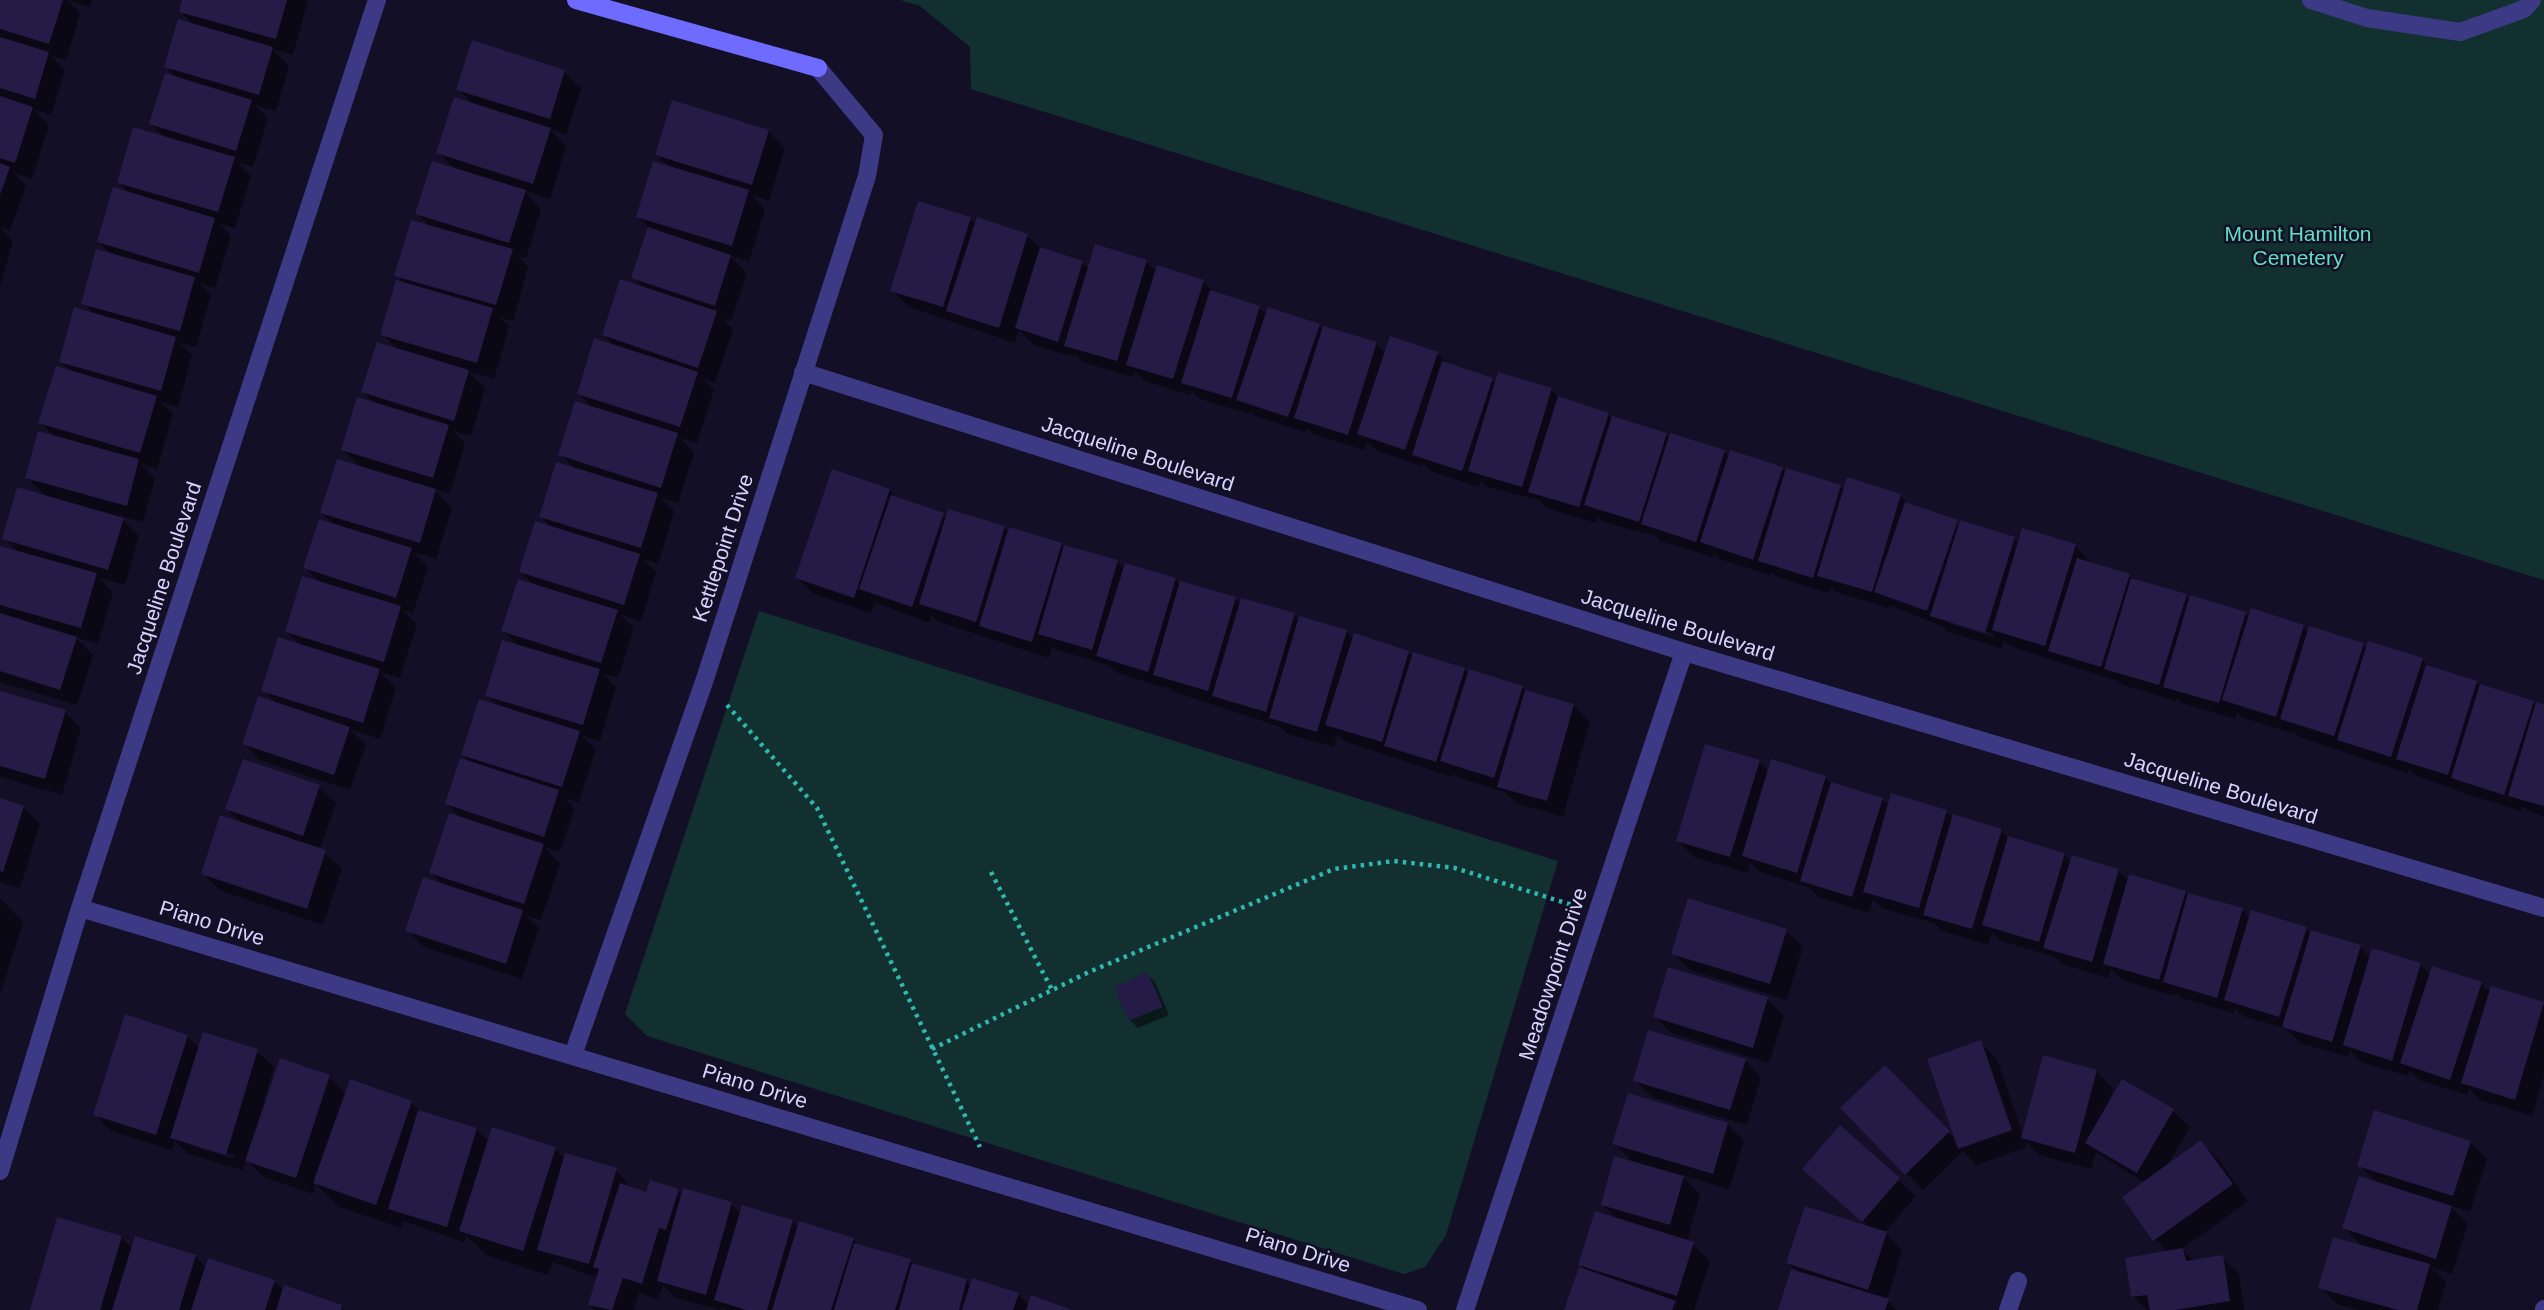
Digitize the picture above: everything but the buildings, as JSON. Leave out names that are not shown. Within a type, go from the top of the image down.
[{"type":"street","name":"Jacqueline Boulevard","points":[[0,1171],[80,908],[377,0]]},
{"type":"street","name":"Kettlepoint Drive","points":[[573,1055],[705,679],[867,176],[874,135],[818,68],[576,0]]},
{"type":"street","points":[[2311,0],[2367,18],[2460,32],[2524,9],[2532,0]]},
{"type":"street","name":"Jacqueline Boulevard","points":[[803,372],[1684,652],[2544,908]]},
{"type":"street","name":"Meadowpoint Drive","points":[[1465,1310],[1684,652]]},
{"type":"street","name":"Piano Drive","points":[[80,908],[1418,1310]]},
{"type":"street","points":[[2008,1310],[2018,1280]]},
{"type":"path","points":[[705,679],[817,808],[997,1183]]},
{"type":"path","points":[[932,1049],[1112,962],[1334,869],[1394,861],[1455,867],[1597,913]]},
{"type":"path","points":[[991,872],[1052,990]]},
{"type":"green space","name":"Mount Hamilton Cemetery","points":[[900,0],[2544,0],[2544,580],[971,89],[970,47],[920,6]]},
{"type":"green space","points":[[759,611],[1558,861],[1446,1235],[1425,1267],[1404,1274],[647,1036],[625,1014]]}]
